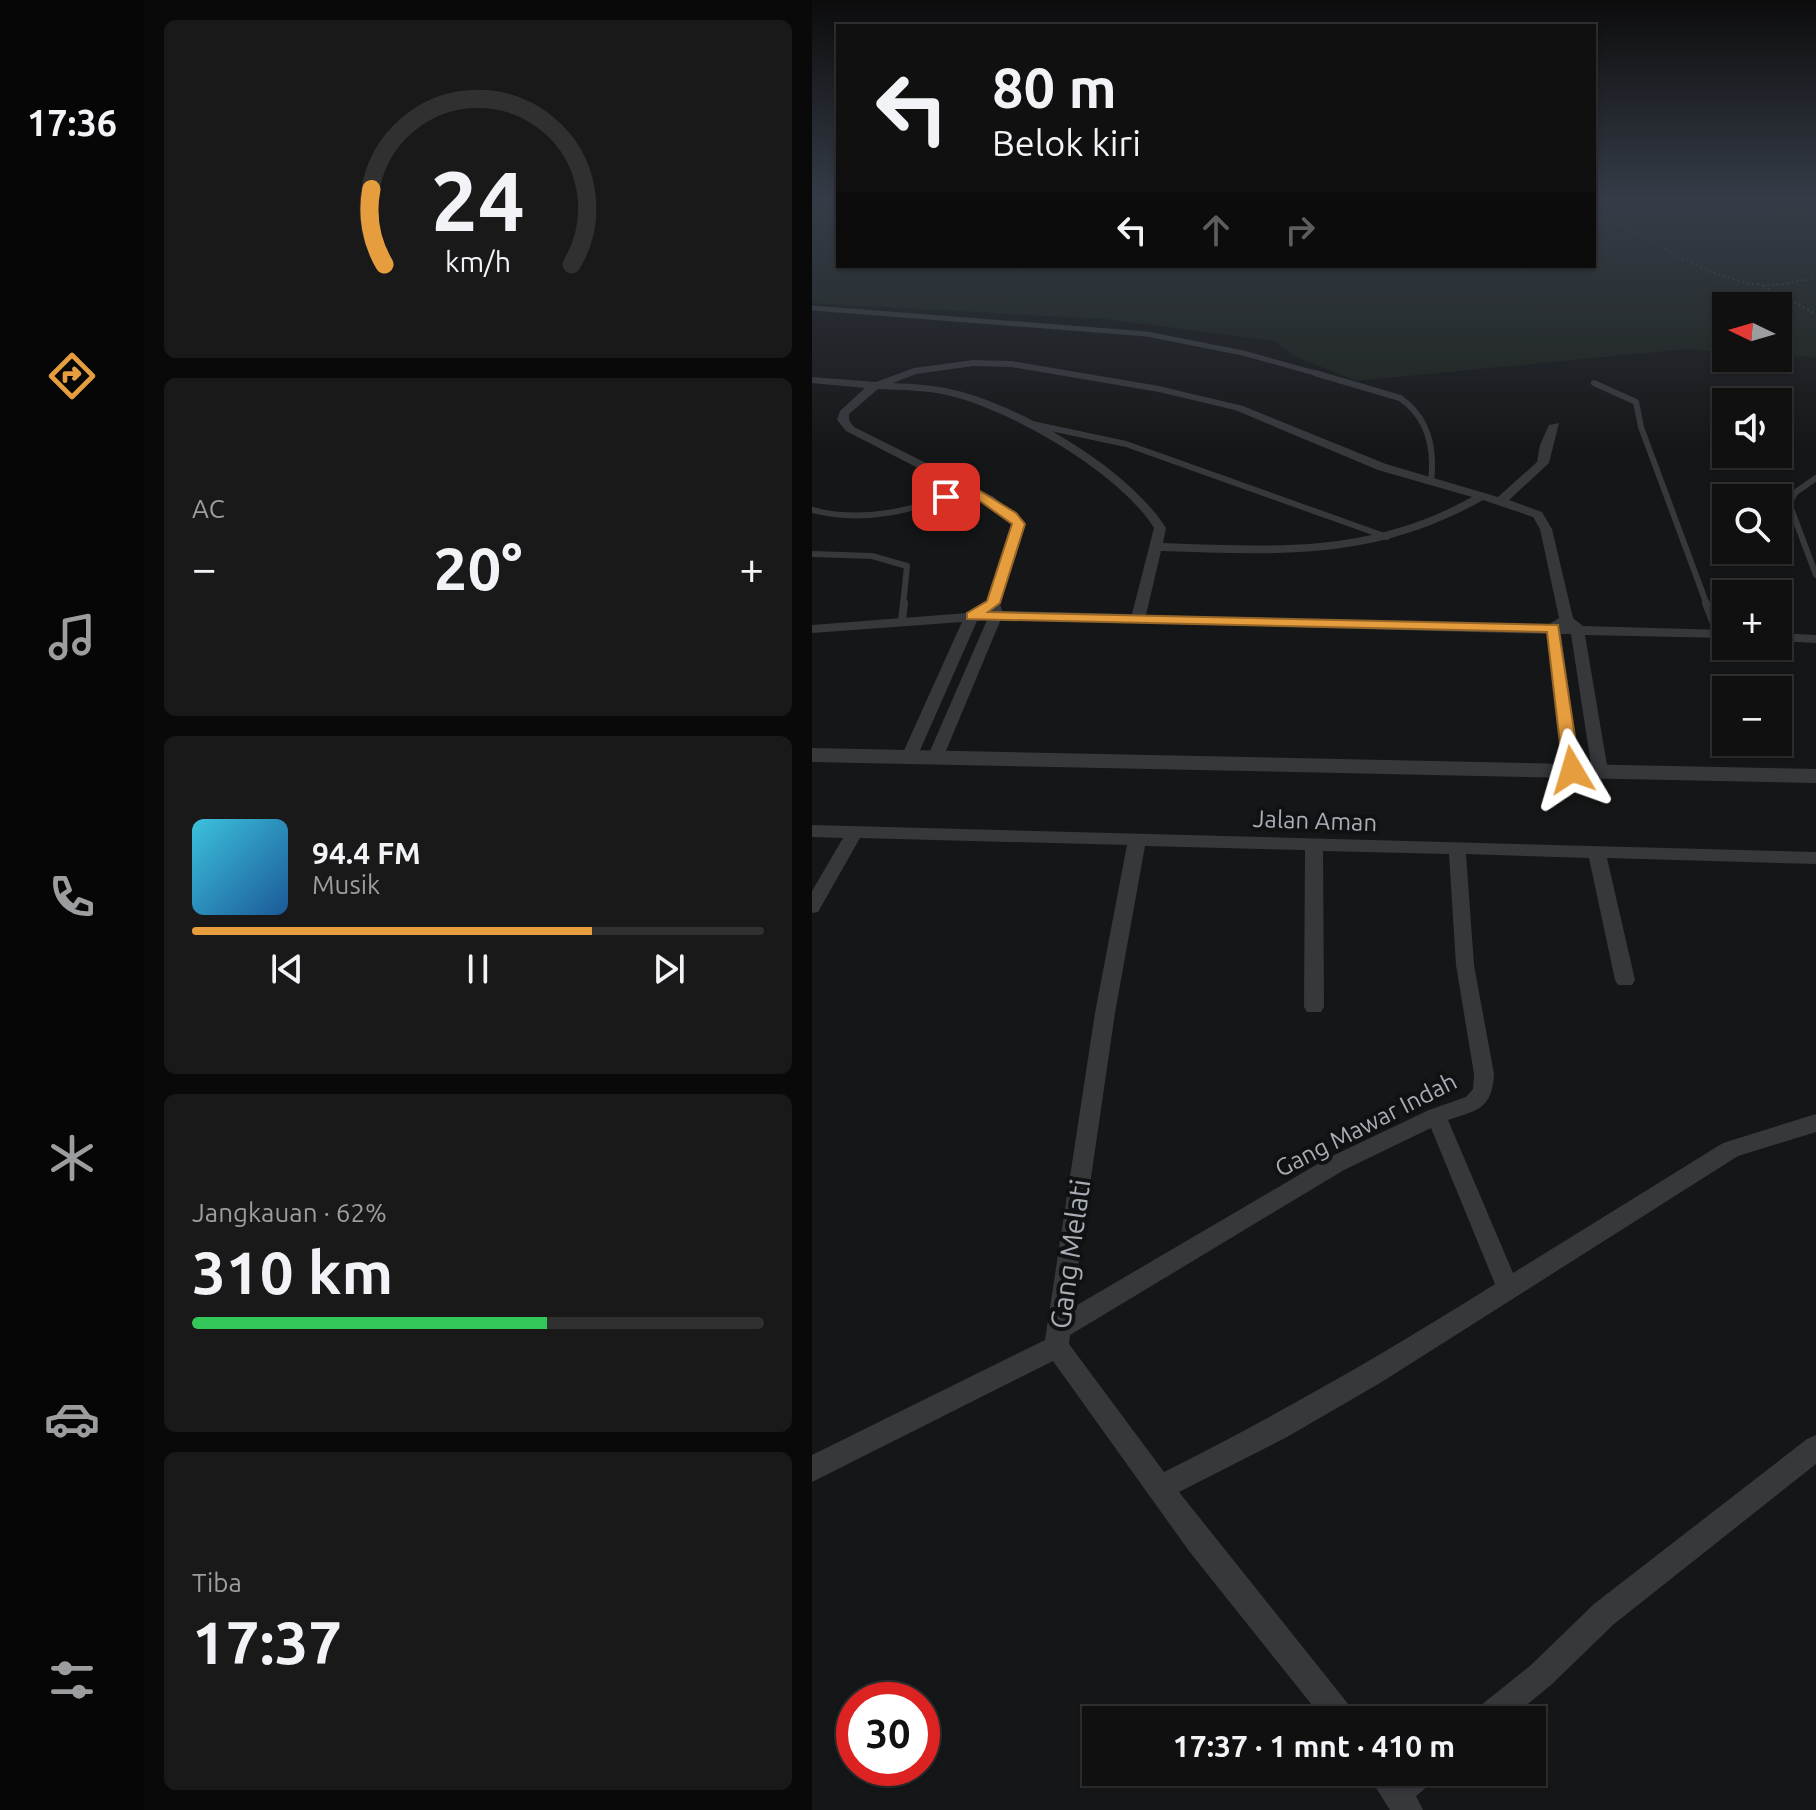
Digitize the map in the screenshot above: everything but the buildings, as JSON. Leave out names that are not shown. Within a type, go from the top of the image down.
[{"type":"street","points":[[935,758],[994,609],[1019,524],[1012,515],[972,490],[850,429],[843,420],[844,413],[873,387],[914,371],[973,363],[1011,364],[1213,400],[1382,467],[1501,501],[1538,515],[1542,521],[1600,771]]},
{"type":"street","points":[[812,380],[953,393],[1029,423],[1138,496],[1155,514],[1160,528],[1138,618]]},
{"type":"street","points":[[1501,501],[1543,463],[1546,445],[1555,425]]},
{"type":"street","points":[[1155,547],[1338,548],[1389,538],[1426,525],[1482,496]]},
{"type":"street","points":[[812,629],[972,616],[994,609],[1138,618],[1565,625],[1712,633]]},
{"type":"street","points":[[909,757],[972,616]]},
{"type":"street","points":[[1565,625],[1572,770]]},
{"type":"street","points":[[1792,638],[1816,639]]},
{"type":"street","points":[[812,755],[1816,776]]},
{"type":"street","name":"Jalan Aman","points":[[812,831],[1816,858]]},
{"type":"street","points":[[812,907],[855,832]]},
{"type":"street","name":"Gang Melati","points":[[1137,840],[1105,1013],[1058,1338],[1159,1488],[1332,1706]]},
{"type":"street","points":[[1314,845],[1314,1007]]},
{"type":"street","name":"Gang Mawar Indah","points":[[812,1469],[1058,1338],[1336,1164],[1436,1116],[1473,1103],[1483,1092],[1484,1074],[1465,965],[1457,848]]},
{"type":"street","points":[[1597,853],[1625,980]]},
{"type":"street","points":[[1436,1116],[1509,1290]]},
{"type":"street","points":[[1159,1488],[1278,1428],[1509,1290],[1731,1149],[1816,1123]]},
{"type":"street","points":[[1502,1706],[1541,1675],[1604,1614],[1816,1448]]},
{"type":"lane","points":[[812,308],[1147,334],[1204,343],[1282,362],[1400,398],[1414,406],[1425,420],[1433,468],[1431,481]]},
{"type":"lane","points":[[1594,383],[1636,402],[1641,427],[1712,608]]},
{"type":"lane","points":[[1029,423],[1126,444],[1389,538]]},
{"type":"lane","points":[[1816,478],[1796,492],[1789,503],[1816,575]]},
{"type":"lane","points":[[812,510],[853,517],[895,512],[972,490]]},
{"type":"lane","points":[[812,554],[872,556],[907,566],[902,621]]},
{"type":"path","points":[[1750,281],[1816,314]]},
{"type":"path","points":[[1761,285],[1789,281]]},
{"type":"shaded area","points":[[812,281],[1816,281],[1816,357],[1792,356],[1792,292],[1712,292],[1712,351],[1687,349],[1356,381],[1294,356],[1274,341],[1105,319],[812,303]]},
{"type":"route","points":[[946,497],[972,490],[1012,515],[1019,524],[993,603],[972,616],[1553,628],[1572,770]]}]
